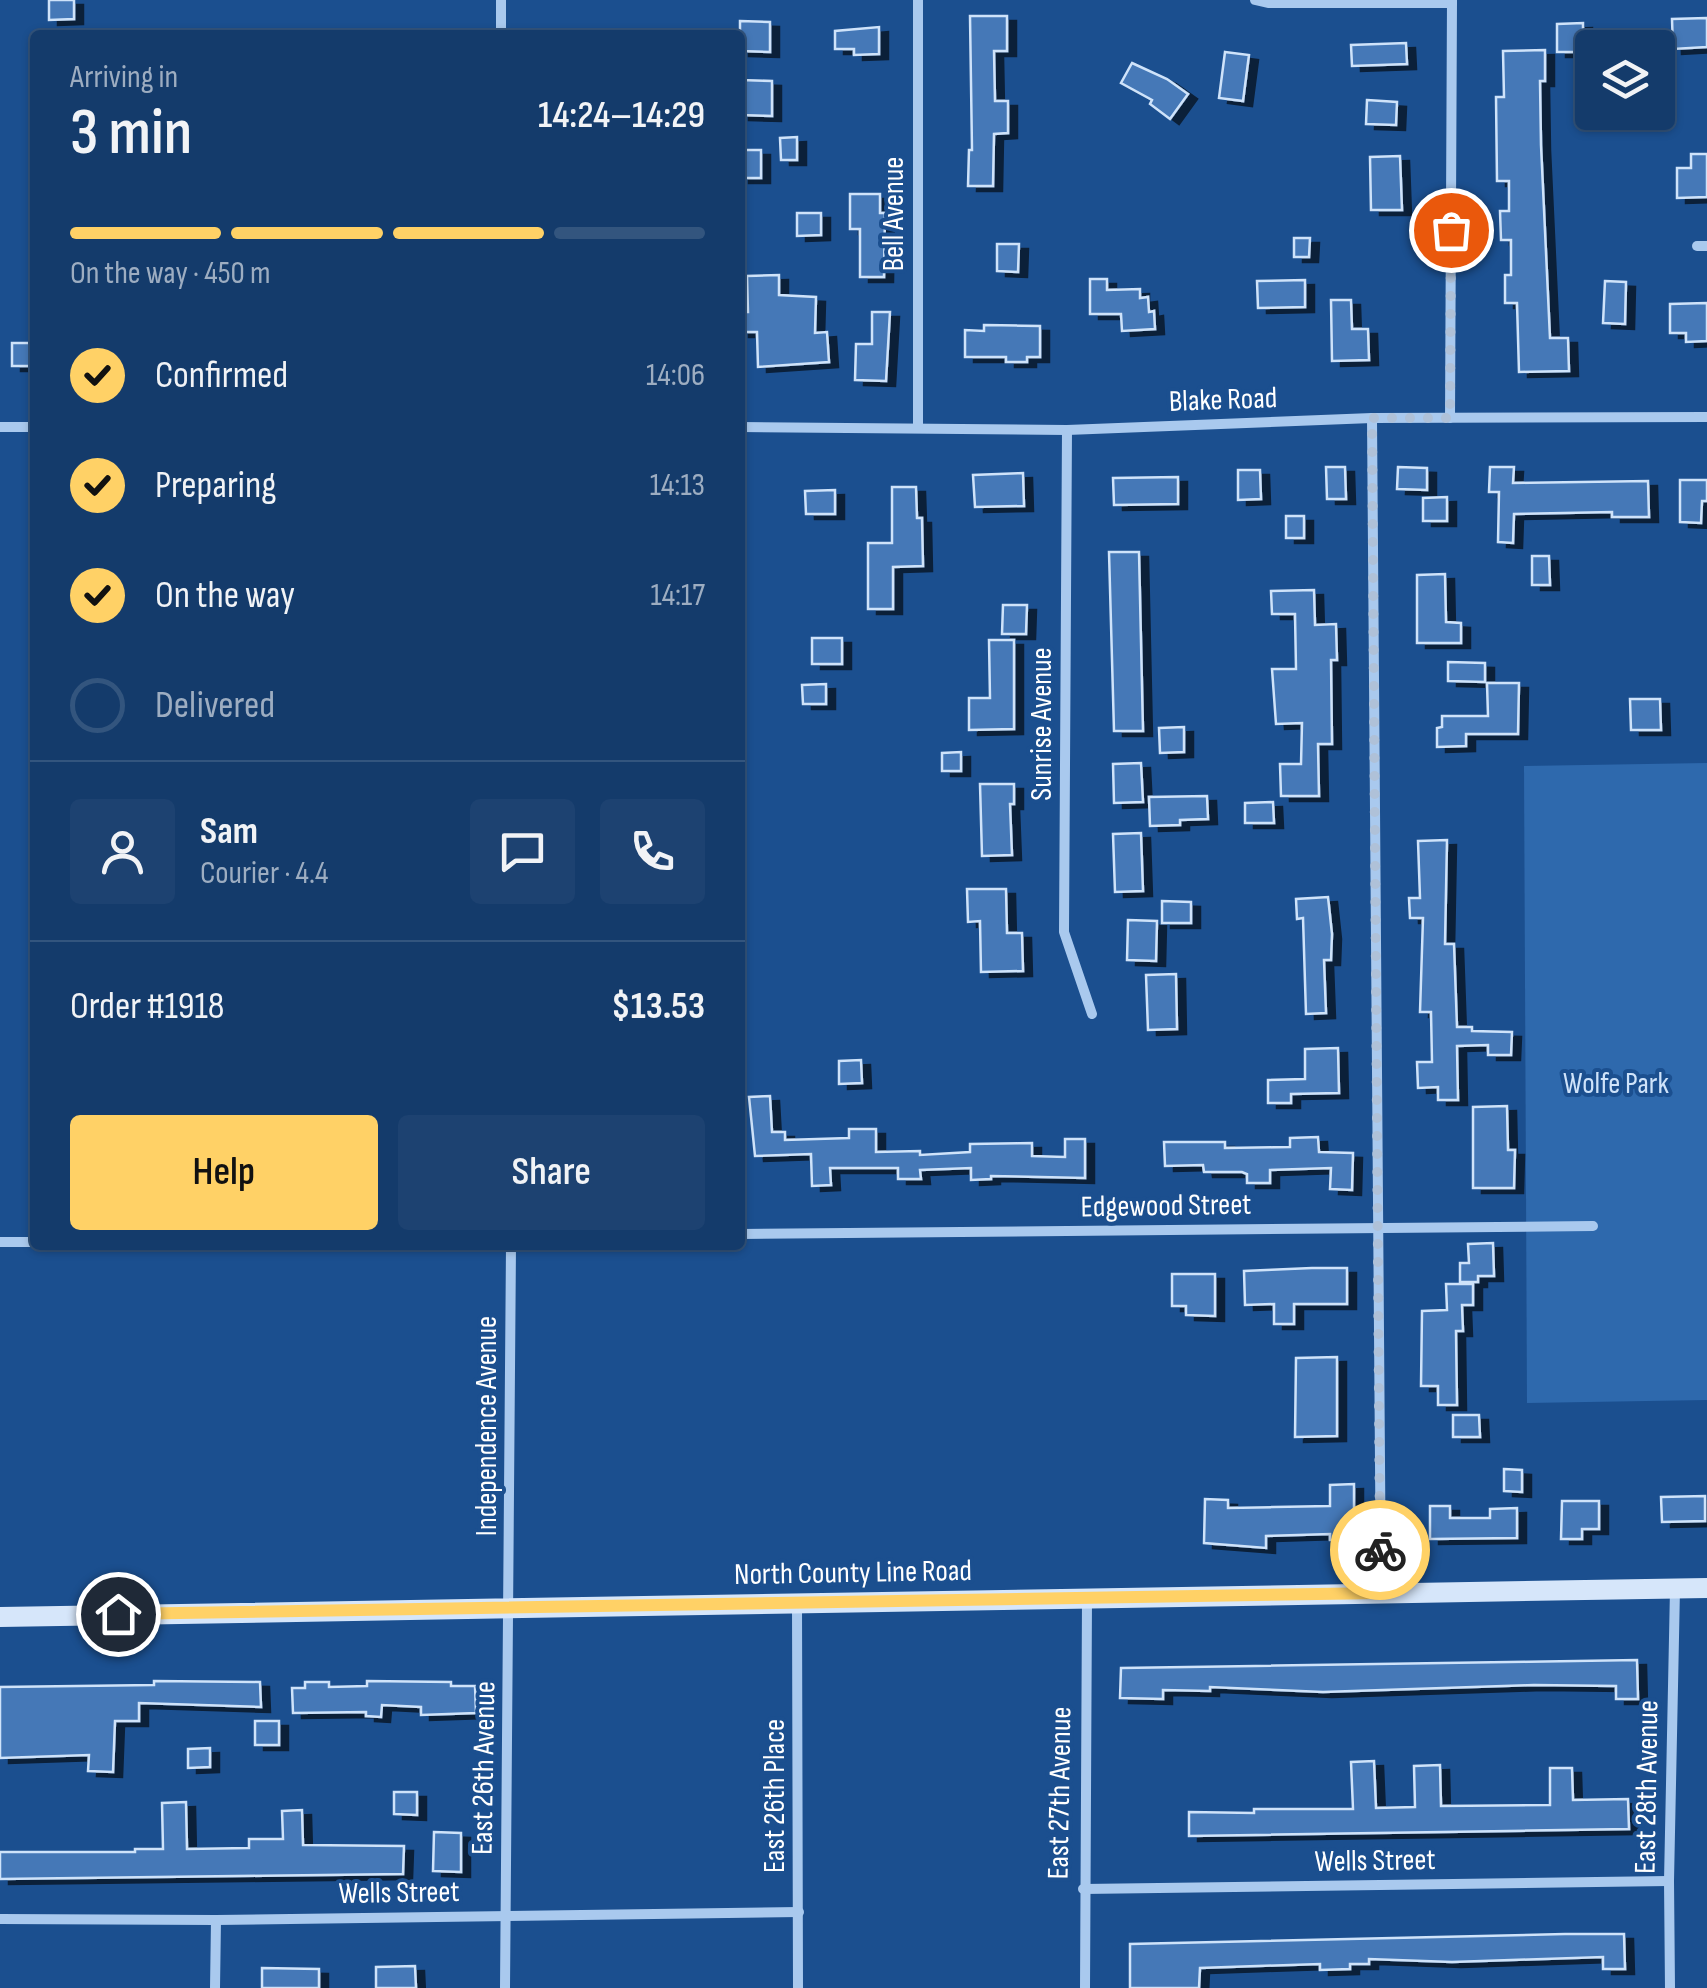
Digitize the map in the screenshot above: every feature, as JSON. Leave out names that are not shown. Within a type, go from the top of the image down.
[{"type":"main road","name":"North County Line Road","points":[[0,1616],[1707,1588]]},
{"type":"street","points":[[501,0],[501,30]]},
{"type":"street","name":"Bell Avenue","points":[[918,0],[918,428]]},
{"type":"street","points":[[1255,0],[1452,2],[1450,418]]},
{"type":"street","name":"Blake Road","points":[[745,427],[1068,430],[1372,418],[1707,417]]},
{"type":"street","points":[[1372,418],[1381,1593]]},
{"type":"street","points":[[0,428],[30,427]]},
{"type":"street","name":"Sunrise Avenue","points":[[1068,430],[1064,932],[1092,1014]]},
{"type":"street","name":"Edgewood Street","points":[[745,1234],[1593,1226]]},
{"type":"street","points":[[0,1242],[30,1242]]},
{"type":"street","name":"Independence Avenue","points":[[510,1608],[512,1250]]},
{"type":"street","name":"East 28th Avenue","points":[[1670,1988],[1668,1881],[1675,1588]]},
{"type":"street","name":"East 27th Avenue","points":[[1084,1988],[1087,1598]]},
{"type":"street","name":"East 26th Place","points":[[797,1603],[798,1988]]},
{"type":"street","name":"East 26th Avenue","points":[[505,1988],[510,1608]]},
{"type":"street","name":"Wells Street","points":[[1083,1889],[1668,1881]]},
{"type":"street","name":"Wells Street","points":[[0,1919],[800,1912]]},
{"type":"street","points":[[215,1988],[216,1920]]},
{"type":"green space","name":"Wolfe Park","points":[[1707,763],[1707,1400],[1527,1403],[1524,766]]},
{"type":"building","points":[[49,0],[74,0],[74,19],[49,20]]},
{"type":"building","points":[[970,16],[1007,16],[1007,51],[994,51],[995,101],[1008,101],[1008,133],[994,134],[993,186],[968,186],[972,150]]},
{"type":"building","points":[[1707,18],[1707,47],[1675,49],[1672,19]]},
{"type":"building","points":[[740,21],[770,22],[770,52],[745,51],[745,30],[740,30]]},
{"type":"building","points":[[1583,23],[1583,30],[1575,30],[1575,52],[1557,52],[1557,24]]},
{"type":"building","points":[[879,27],[879,54],[854,55],[854,49],[835,49],[835,31]]},
{"type":"building","points":[[1406,43],[1407,64],[1352,66],[1351,45]]},
{"type":"building","points":[[1545,50],[1545,81],[1540,81],[1541,145],[1550,338],[1568,338],[1569,371],[1519,372],[1517,303],[1505,303],[1505,275],[1511,275],[1511,240],[1501,240],[1500,211],[1509,211],[1509,181],[1497,181],[1496,97],[1504,97],[1503,51]]},
{"type":"building","points":[[1225,52],[1249,55],[1243,101],[1219,98]]},
{"type":"building","points":[[1132,63],[1188,94],[1170,119],[1150,104],[1152,100],[1121,83]]},
{"type":"building","points":[[745,80],[772,81],[772,116],[745,115]]},
{"type":"building","points":[[1367,100],[1397,102],[1396,125],[1366,124]]},
{"type":"building","points":[[797,137],[797,160],[781,160],[780,138]]},
{"type":"building","points":[[745,150],[761,150],[761,178],[745,178]]},
{"type":"building","points":[[1691,154],[1707,154],[1707,197],[1677,198],[1677,168],[1691,168]]},
{"type":"building","points":[[1400,156],[1402,210],[1371,210],[1370,157]]},
{"type":"building","points":[[850,194],[880,194],[880,213],[885,213],[884,277],[860,277],[860,229],[850,229]]},
{"type":"building","points":[[797,213],[821,213],[821,235],[797,236]]},
{"type":"building","points":[[1294,238],[1310,238],[1309,257],[1294,257]]},
{"type":"building","points":[[997,244],[1019,244],[1018,272],[997,271]]},
{"type":"building","points":[[779,275],[779,295],[816,297],[815,333],[827,332],[829,362],[758,367],[757,332],[745,332],[747,276]]},
{"type":"building","points":[[1090,279],[1107,279],[1107,290],[1140,289],[1140,298],[1148,297],[1149,312],[1154,311],[1155,329],[1122,331],[1121,314],[1090,314]]},
{"type":"building","points":[[1305,280],[1305,307],[1258,308],[1257,281]]},
{"type":"building","points":[[1605,281],[1626,282],[1625,324],[1603,323]]},
{"type":"building","points":[[1331,300],[1351,300],[1352,329],[1368,329],[1369,360],[1332,361]]},
{"type":"building","points":[[1707,303],[1707,341],[1686,342],[1686,333],[1670,333],[1670,304]]},
{"type":"building","points":[[872,312],[890,312],[886,381],[855,380],[856,344],[872,344]]},
{"type":"building","points":[[984,325],[1040,326],[1040,357],[1027,357],[1027,362],[1006,362],[1006,357],[965,357],[965,330],[984,331]]},
{"type":"building","points":[[12,343],[30,343],[30,366],[12,366]]},
{"type":"building","points":[[1326,467],[1345,467],[1346,499],[1327,499]]},
{"type":"building","points":[[1398,467],[1427,468],[1427,490],[1397,489]]},
{"type":"building","points":[[1490,467],[1514,467],[1513,483],[1648,481],[1649,517],[1612,517],[1612,512],[1514,514],[1513,543],[1498,542],[1499,492],[1489,492]]},
{"type":"building","points":[[1238,470],[1260,470],[1261,499],[1238,500]]},
{"type":"building","points":[[1023,473],[1024,506],[975,507],[973,475]]},
{"type":"building","points":[[1178,477],[1178,504],[1114,505],[1113,478]]},
{"type":"building","points":[[1680,480],[1707,480],[1701,523],[1680,522]]},
{"type":"building","points":[[892,487],[916,487],[917,518],[922,518],[923,566],[893,567],[893,609],[868,609],[868,543],[892,543]]},
{"type":"building","points":[[835,490],[835,514],[806,514],[805,491]]},
{"type":"building","points":[[1447,497],[1447,521],[1423,521],[1423,498]]},
{"type":"building","points":[[1286,516],[1304,516],[1304,538],[1286,538]]},
{"type":"building","points":[[1109,552],[1139,552],[1143,731],[1114,731]]},
{"type":"building","points":[[1532,556],[1549,556],[1550,585],[1532,585]]},
{"type":"building","points":[[1445,574],[1446,622],[1461,623],[1461,643],[1417,643],[1417,575]]},
{"type":"building","points":[[1314,590],[1315,625],[1336,624],[1337,660],[1331,660],[1332,744],[1318,744],[1319,796],[1281,796],[1280,764],[1301,764],[1302,723],[1276,724],[1272,669],[1296,669],[1295,614],[1272,614],[1271,591]]},
{"type":"building","points":[[1003,605],[1027,605],[1026,634],[1002,634]]},
{"type":"building","points":[[812,638],[842,638],[842,664],[812,664]]},
{"type":"building","points":[[989,640],[1014,640],[1014,729],[969,730],[969,698],[990,698]]},
{"type":"building","points":[[1448,662],[1485,663],[1485,682],[1448,681]]},
{"type":"building","points":[[1487,683],[1519,683],[1518,734],[1466,734],[1466,746],[1437,747],[1437,728],[1442,727],[1442,716],[1488,716]]},
{"type":"building","points":[[826,684],[826,704],[803,704],[802,685]]},
{"type":"building","points":[[1630,699],[1660,699],[1661,730],[1631,730]]},
{"type":"building","points":[[1184,727],[1184,752],[1160,753],[1159,728]]},
{"type":"building","points":[[961,752],[961,771],[942,771],[942,753]]},
{"type":"building","points":[[1141,763],[1143,802],[1114,803],[1113,764]]},
{"type":"building","points":[[980,784],[1014,784],[1014,804],[1010,804],[1012,855],[982,856]]},
{"type":"building","points":[[1207,796],[1208,819],[1150,826],[1149,797]]},
{"type":"building","points":[[1273,802],[1274,823],[1245,823],[1245,803]]},
{"type":"building","points":[[1141,833],[1143,891],[1115,892],[1113,834]]},
{"type":"building","points":[[1447,840],[1445,944],[1454,944],[1457,1027],[1512,1032],[1511,1055],[1488,1055],[1488,1045],[1457,1046],[1458,1100],[1438,1100],[1438,1087],[1418,1088],[1417,1062],[1432,1062],[1431,1012],[1420,1012],[1423,918],[1410,918],[1409,898],[1420,898],[1418,841]]},
{"type":"building","points":[[967,889],[1006,889],[1007,933],[1022,933],[1023,971],[981,972],[980,921],[968,922]]},
{"type":"building","points":[[1328,897],[1332,934],[1331,960],[1324,960],[1326,1013],[1306,1014],[1303,918],[1297,919],[1296,899]]},
{"type":"building","points":[[1162,901],[1191,902],[1191,923],[1162,923]]},
{"type":"building","points":[[1128,920],[1157,921],[1156,961],[1127,960]]},
{"type":"building","points":[[1176,974],[1177,1029],[1148,1030],[1146,975]]},
{"type":"building","points":[[1338,1048],[1339,1093],[1291,1094],[1291,1103],[1268,1103],[1268,1080],[1305,1079],[1305,1049]]},
{"type":"building","points":[[861,1060],[862,1083],[839,1084],[839,1061]]},
{"type":"building","points":[[770,1096],[772,1132],[785,1132],[785,1140],[849,1138],[849,1129],[876,1129],[876,1152],[920,1151],[920,1155],[970,1152],[970,1144],[1032,1143],[1032,1156],[1065,1157],[1065,1139],[1085,1139],[1085,1178],[991,1176],[971,1180],[971,1168],[920,1170],[921,1179],[898,1179],[898,1168],[830,1168],[831,1185],[812,1186],[811,1154],[755,1156],[749,1097]]},
{"type":"building","points":[[1507,1106],[1508,1150],[1515,1150],[1514,1188],[1473,1188],[1473,1107]]},
{"type":"building","points":[[1318,1137],[1319,1152],[1353,1153],[1352,1190],[1330,1189],[1331,1168],[1270,1170],[1270,1183],[1247,1183],[1247,1174],[1242,1172],[1204,1172],[1203,1165],[1165,1166],[1164,1142],[1225,1142],[1225,1148],[1290,1147],[1290,1138]]},
{"type":"building","points":[[1493,1243],[1494,1276],[1478,1276],[1478,1282],[1460,1282],[1460,1263],[1469,1263],[1468,1244]]},
{"type":"building","points":[[1347,1268],[1347,1304],[1294,1304],[1294,1324],[1274,1324],[1274,1304],[1245,1305],[1244,1271]]},
{"type":"building","points":[[1172,1274],[1215,1274],[1215,1316],[1186,1315],[1186,1306],[1172,1306]]},
{"type":"building","points":[[1446,1284],[1473,1284],[1473,1305],[1462,1305],[1463,1331],[1456,1331],[1457,1405],[1438,1405],[1438,1386],[1421,1386],[1422,1311],[1447,1310]]},
{"type":"building","points":[[1337,1357],[1337,1436],[1295,1437],[1296,1358]]},
{"type":"building","points":[[1453,1415],[1479,1415],[1480,1437],[1453,1437]]},
{"type":"building","points":[[1504,1469],[1522,1470],[1522,1492],[1504,1491]]},
{"type":"building","points":[[1354,1484],[1354,1540],[1330,1540],[1330,1534],[1266,1536],[1266,1548],[1204,1543],[1205,1499],[1228,1500],[1228,1508],[1330,1506],[1330,1485]]},
{"type":"building","points":[[1705,1496],[1705,1521],[1662,1522],[1661,1497]]},
{"type":"building","points":[[1562,1501],[1599,1501],[1599,1529],[1582,1529],[1582,1539],[1561,1539]]},
{"type":"building","points":[[1430,1506],[1450,1506],[1450,1518],[1490,1518],[1490,1509],[1517,1508],[1517,1538],[1430,1539]]},
{"type":"building","points":[[1637,1660],[1638,1699],[1616,1699],[1616,1686],[1534,1685],[1323,1692],[1210,1687],[1210,1691],[1163,1690],[1163,1699],[1120,1698],[1121,1668]]},
{"type":"building","points":[[154,1681],[260,1682],[261,1707],[139,1703],[139,1721],[115,1721],[113,1772],[88,1771],[89,1755],[0,1758],[0,1687],[154,1685]]},
{"type":"building","points":[[367,1681],[475,1686],[476,1713],[421,1715],[421,1707],[382,1705],[381,1717],[366,1716],[366,1712],[293,1713],[292,1688],[305,1688],[305,1682],[329,1682],[329,1687],[367,1686]]},
{"type":"building","points":[[255,1721],[279,1721],[279,1745],[255,1745]]},
{"type":"building","points":[[210,1748],[210,1767],[188,1768],[188,1749]]},
{"type":"building","points":[[1374,1761],[1376,1808],[1415,1807],[1414,1766],[1440,1765],[1441,1806],[1550,1805],[1550,1768],[1572,1768],[1573,1800],[1628,1799],[1629,1829],[1189,1836],[1189,1812],[1353,1809],[1351,1762]]},
{"type":"building","points":[[394,1792],[417,1792],[417,1815],[394,1814]]},
{"type":"building","points":[[186,1802],[187,1849],[249,1848],[249,1839],[283,1839],[282,1811],[302,1810],[303,1845],[404,1846],[403,1874],[0,1879],[0,1852],[163,1849],[162,1803]]},
{"type":"building","points":[[434,1832],[461,1833],[461,1872],[433,1871]]},
{"type":"building","points":[[1624,1934],[1625,1969],[1603,1969],[1603,1957],[1452,1962],[1369,1959],[1369,1964],[1350,1964],[1350,1969],[1320,1970],[1320,1964],[1200,1968],[1199,1988],[1130,1988],[1130,1944]]},
{"type":"building","points":[[415,1966],[416,1988],[376,1988],[376,1967]]},
{"type":"building","points":[[262,1968],[319,1969],[319,1988],[262,1988]]},
{"type":"way so far","points":[[1380,1550],[1372,418],[1450,418],[1451,230]]},
{"type":"route","points":[[118,1614],[1381,1593],[1380,1550]]}]
